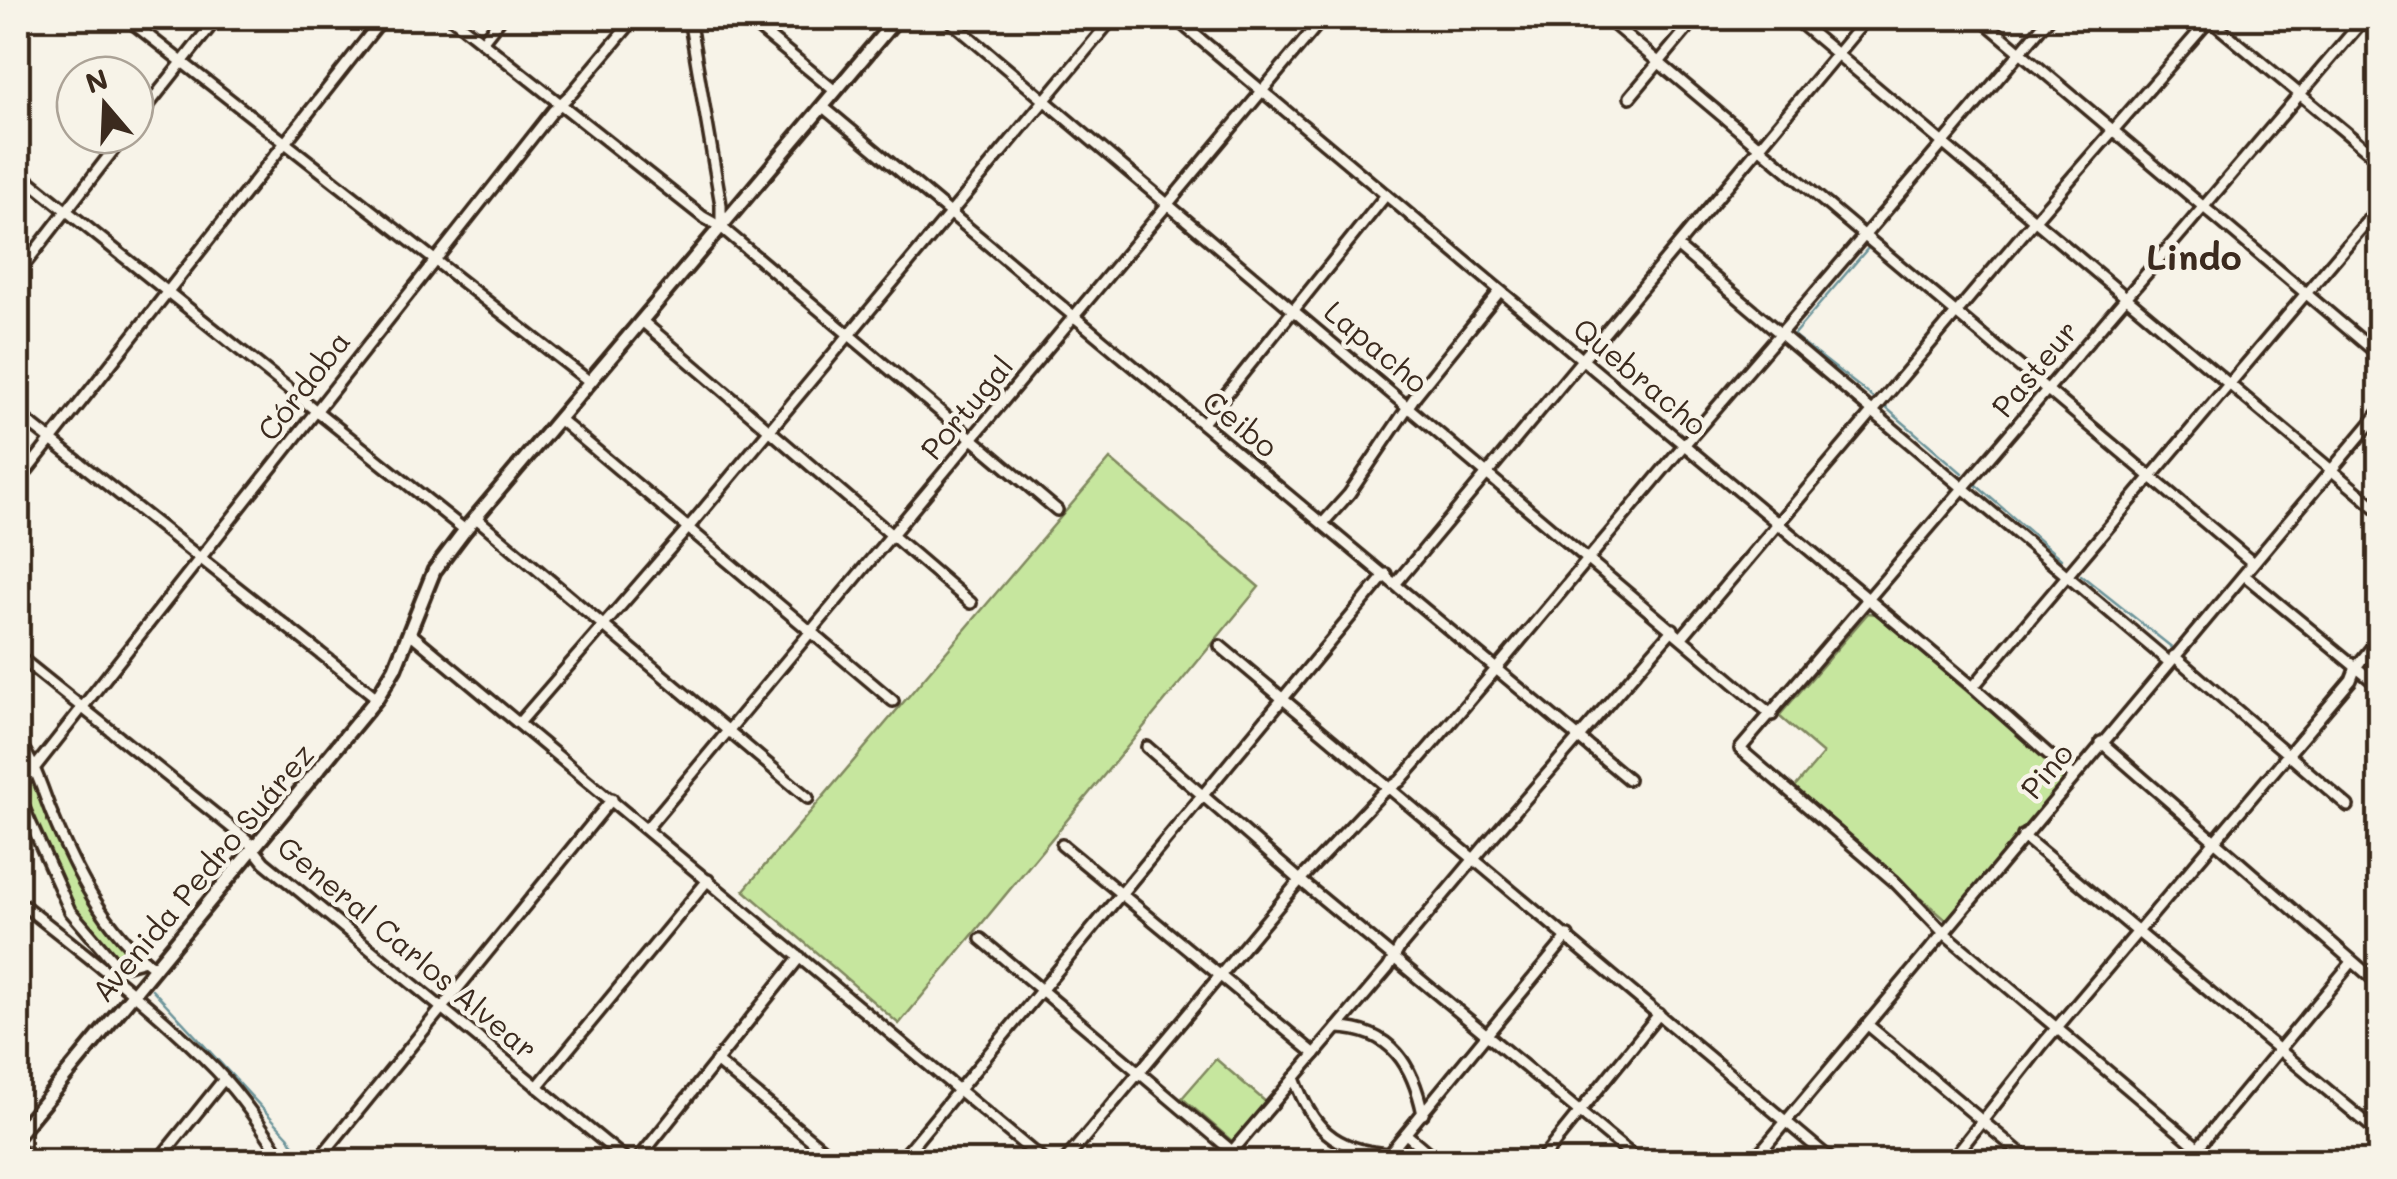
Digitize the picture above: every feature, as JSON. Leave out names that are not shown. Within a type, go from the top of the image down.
[{"type":"main road","name":"Avenida Pedro Suárez","points":[[18,1134],[135,993],[150,964],[254,850],[377,698],[410,633],[434,571],[464,530],[897,18]]},
{"type":"street","points":[[18,27],[25,18]]},
{"type":"street","points":[[126,18],[590,382]]},
{"type":"street","points":[[155,96],[217,18]]},
{"type":"street","points":[[18,482],[383,18]]},
{"type":"street","points":[[452,18],[721,228],[1058,510]]},
{"type":"street","points":[[482,42],[501,18]]},
{"type":"street","name":"Córdoba","points":[[18,792],[434,259],[635,18]]},
{"type":"street","points":[[689,18],[721,205],[721,228]]},
{"type":"street","points":[[746,18],[835,91]]},
{"type":"street","name":"Lapacho","points":[[946,18],[1772,714]]},
{"type":"street","points":[[519,723],[688,528],[1112,18]]},
{"type":"street","name":"Quebracho","points":[[1175,18],[1973,687],[2073,776]]},
{"type":"street","name":"Portugal","points":[[647,828],[1323,18]]},
{"type":"street","points":[[1606,18],[2254,563]]},
{"type":"street","points":[[1630,98],[1696,18]]},
{"type":"street","points":[[1794,18],[2380,511]]},
{"type":"street","points":[[1396,583],[1866,18]]},
{"type":"street","points":[[1980,18],[2380,356]]},
{"type":"street","points":[[1064,1162],[1300,880],[1499,668],[2049,18]]},
{"type":"street","points":[[1682,637],[2210,18],[2380,161]]},
{"type":"street","name":"Pasteur","points":[[1943,932],[1894,880],[1740,750],[2365,18]]},
{"type":"street","name":"Ceibo","points":[[822,106],[1628,779]]},
{"type":"street","points":[[18,272],[109,155]]},
{"type":"street","points":[[18,172],[464,530]]},
{"type":"street","points":[[1202,423],[1386,195]]},
{"type":"street","points":[[1973,687],[2380,206]]},
{"type":"street","points":[[1678,247],[2348,806]]},
{"type":"street","points":[[1324,522],[1500,291]]},
{"type":"street","points":[[642,321],[970,603]]},
{"type":"street","name":"Pino","points":[[1752,1162],[2380,412]]},
{"type":"street","points":[[18,414],[377,698]]},
{"type":"street","points":[[558,419],[893,701]]},
{"type":"street","points":[[475,517],[808,798]]},
{"type":"street","points":[[899,1162],[1386,574]]},
{"type":"street","points":[[2244,575],[2380,688]]},
{"type":"street","points":[[1223,1162],[1578,736],[1673,629]]},
{"type":"street","points":[[410,633],[1045,1162]]},
{"type":"street","points":[[1950,1162],[2138,930],[2351,680],[2380,636]]},
{"type":"street","points":[[1220,646],[1834,1162]]},
{"type":"street","name":"General Carlos Alvear","points":[[18,656],[246,838],[264,862],[440,1010],[632,1162]]},
{"type":"street","points":[[18,742],[34,768],[88,892],[150,964]]},
{"type":"street","points":[[2102,742],[2380,985]]},
{"type":"street","points":[[1147,747],[1300,880],[1640,1162]]},
{"type":"street","points":[[18,792],[70,912],[114,962],[150,964]]},
{"type":"street","points":[[326,1158],[440,1010],[612,799]]},
{"type":"street","points":[[2023,836],[2380,1134]]},
{"type":"street","points":[[1062,844],[1315,1054]]},
{"type":"street","points":[[537,1087],[708,880]]},
{"type":"street","points":[[18,901],[135,993],[224,1079],[285,1162]]},
{"type":"street","points":[[1943,932],[2215,1162]]},
{"type":"street","points":[[1294,1078],[1311,1119],[1324,1132],[1352,1148],[1385,1158],[1568,936]]},
{"type":"street","points":[[981,939],[1245,1162]]},
{"type":"street","points":[[632,1162],[800,956]]},
{"type":"street","points":[[2186,1162],[2352,962]]},
{"type":"street","points":[[1538,1162],[1660,1014]]},
{"type":"street","points":[[1868,1025],[2031,1162]]},
{"type":"street","points":[[1337,1028],[1368,1033],[1408,1063],[1423,1114]]},
{"type":"street","points":[[716,1061],[838,1162]]},
{"type":"street","points":[[157,1162],[224,1079]]},
{"type":"street","points":[[1406,1134],[1439,1162]]},
{"type":"street","points":[[18,1148],[33,1162]]},
{"type":"green space","points":[[1110,459],[1259,587],[899,1024],[744,890]]},
{"type":"green space","points":[[1868,613],[1876,614],[2065,775],[2064,782],[1946,920],[1795,787],[1823,754],[1779,716]]},
{"type":"green space","points":[[18,742],[80,876],[145,960],[122,965],[79,923],[18,795]]},
{"type":"green space","points":[[1216,1059],[1267,1103],[1233,1142],[1182,1098]]},
{"type":"waterway","points":[[1869,247],[1793,335],[1875,399]]},
{"type":"waterway","points":[[1884,406],[1962,473]]},
{"type":"waterway","points":[[1976,485],[2061,559]]},
{"type":"waterway","points":[[2081,575],[2174,649]]},
{"type":"waterway","points":[[152,989],[288,1136],[304,1162]]},
{"type":"district","name":"Lindo","points":[[2194,256]]}]
